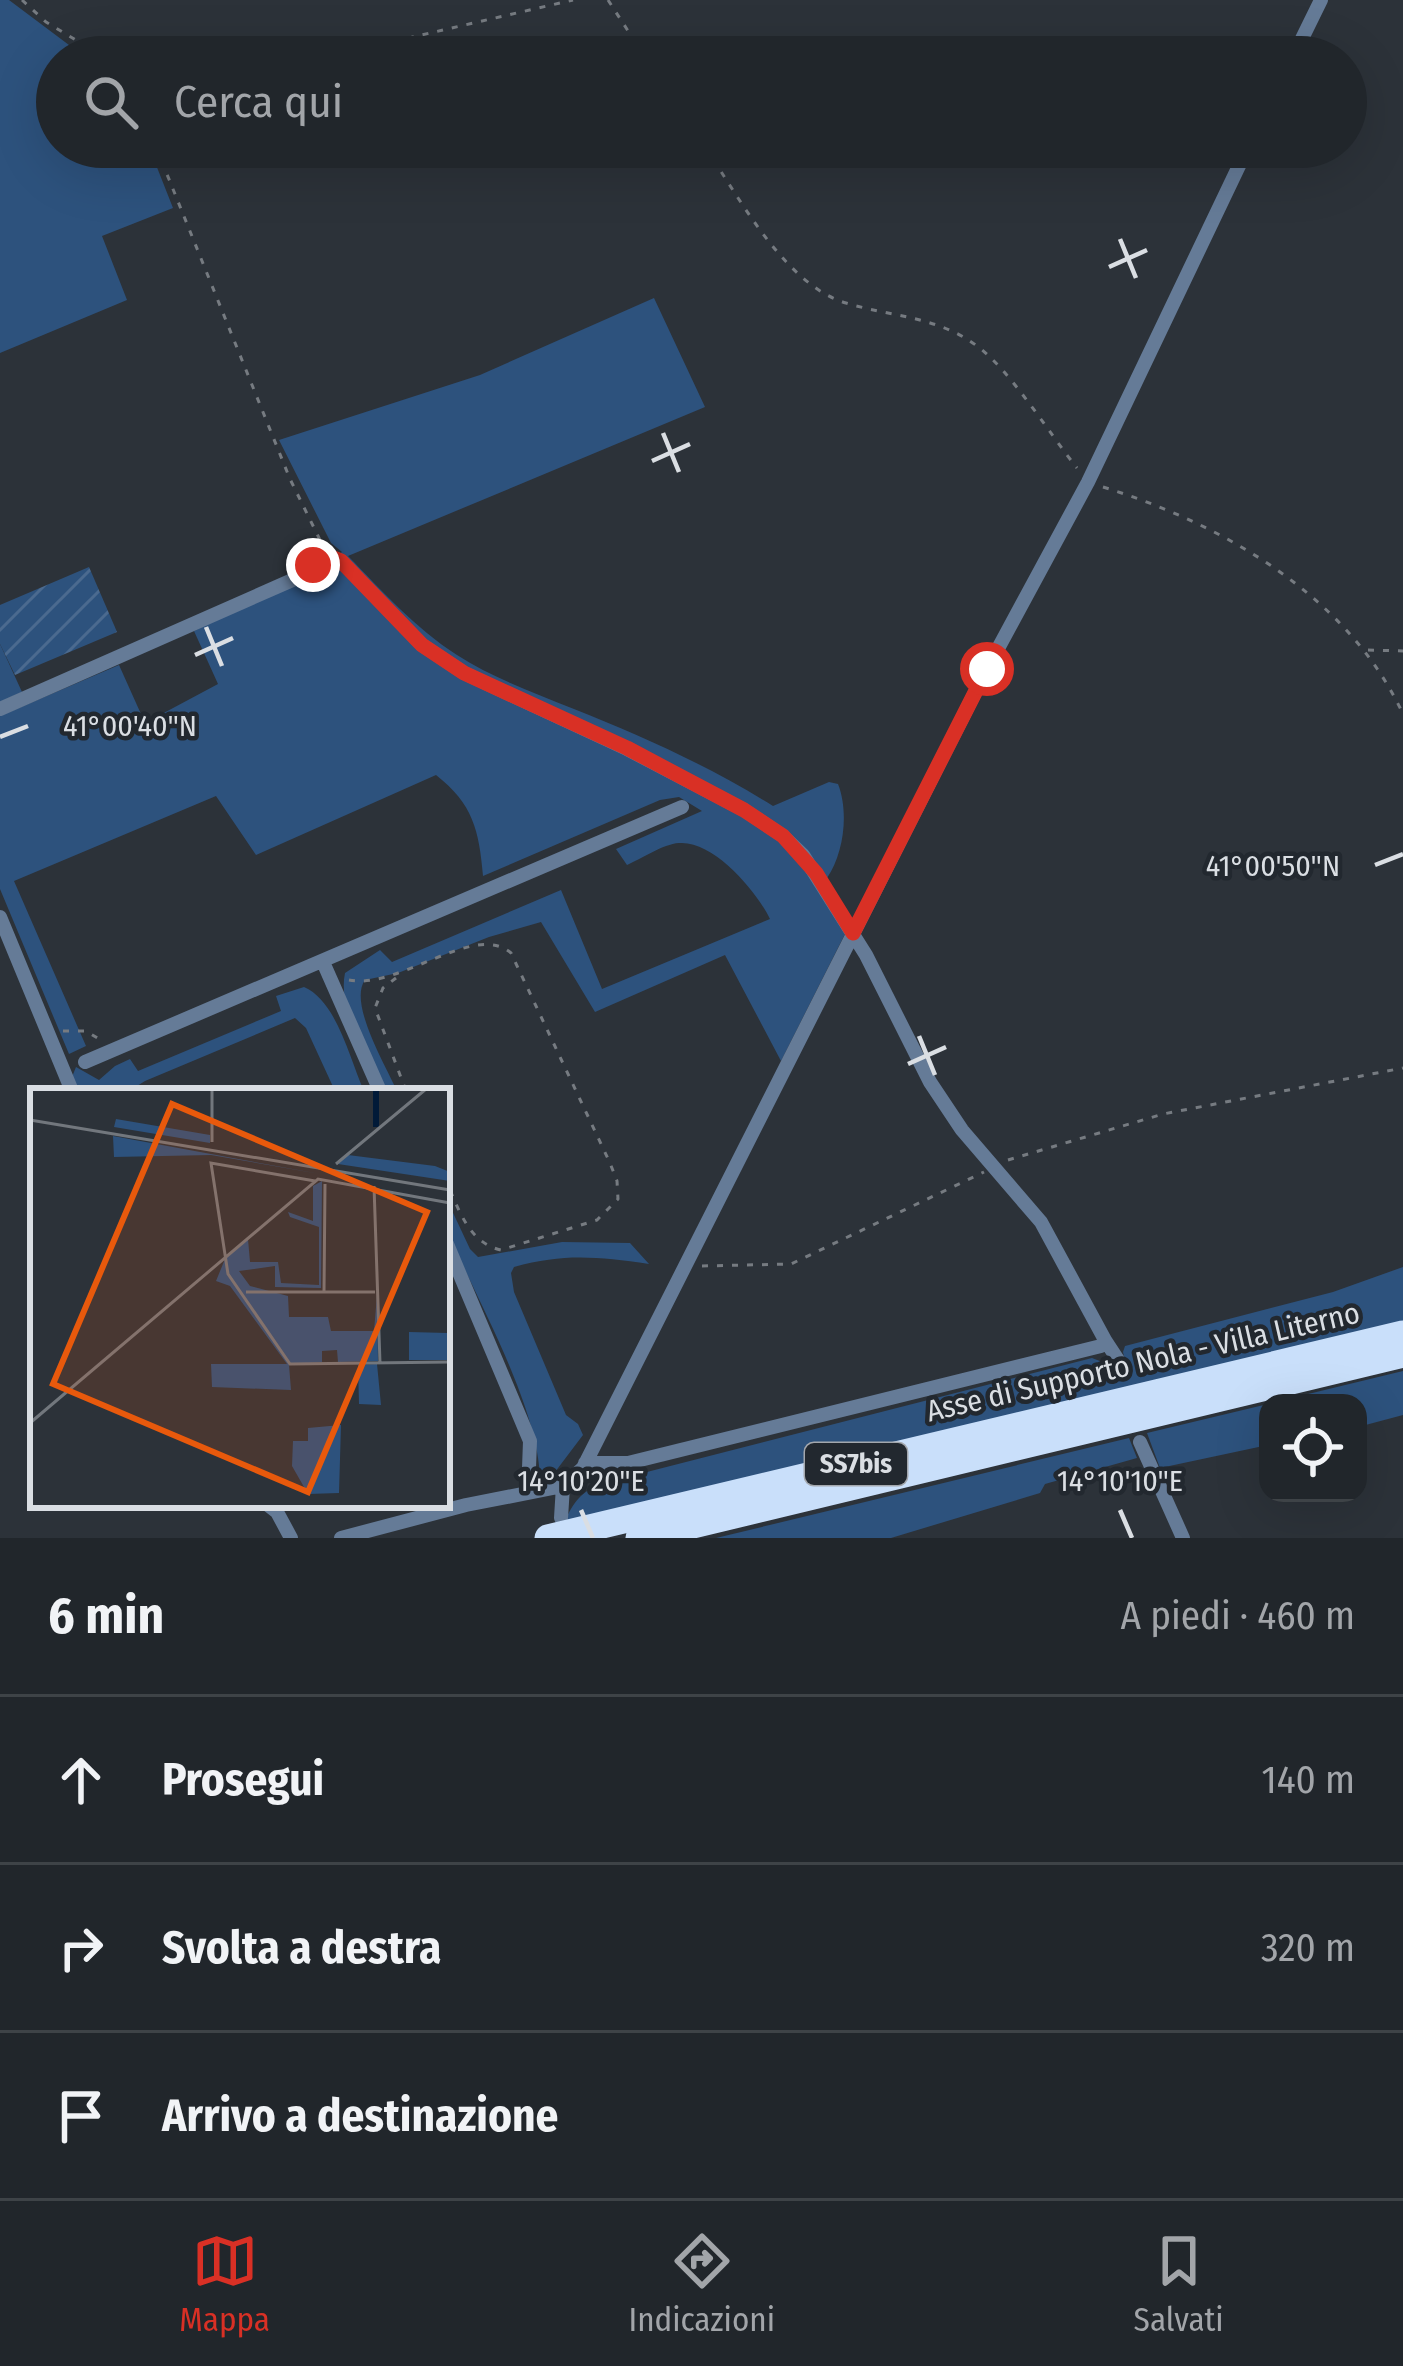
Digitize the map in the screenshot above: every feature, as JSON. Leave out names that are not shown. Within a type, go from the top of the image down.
[{"type":"highway","name":"Asse di Supporto Nola - Villa Literno","points":[[554,1528],[1403,1334]]},
{"type":"highway","name":"Asse di Supporto Nola - Villa Literno","points":[[639,1538],[1403,1354]]},
{"type":"street","points":[[1304,36],[1322,0]]},
{"type":"street","points":[[341,1538],[562,1486],[576,1478],[1088,482],[1238,168]]},
{"type":"street","points":[[0,709],[297,578],[326,555],[341,561],[422,645],[464,673],[627,748],[783,836],[816,873],[853,933],[930,1082],[962,1130],[1042,1222],[1124,1370]]},
{"type":"street","points":[[85,1062],[326,968],[682,808]]},
{"type":"street","points":[[0,917],[70,1088]]},
{"type":"street","points":[[326,968],[379,1088]]},
{"type":"street","points":[[450,1251],[530,1441],[530,1468]]},
{"type":"street","points":[[585,1463],[628,1463],[1102,1346],[1105,1340]]},
{"type":"street","points":[[1140,1442],[1183,1538]]},
{"type":"street","points":[[554,1528],[562,1486]]},
{"type":"street","points":[[272,1508],[292,1538]]},
{"type":"path","points":[[22,0],[69,36]]},
{"type":"path","points":[[417,36],[573,0]]},
{"type":"path","points":[[608,0],[631,36]]},
{"type":"path","points":[[164,168],[290,479],[326,555]]},
{"type":"path","points":[[719,168],[796,273],[829,297],[933,321],[981,348],[1000,366],[1088,482],[1223,536],[1285,575],[1341,621],[1366,650],[1403,714]]},
{"type":"path","points":[[1366,650],[1403,651]]},
{"type":"path","points":[[326,968],[367,982],[397,976],[488,941],[511,953],[610,1163],[617,1198],[597,1220],[502,1250],[490,1248],[468,1228],[450,1189]]},
{"type":"path","points":[[397,976],[383,988],[375,1008],[405,1088]]},
{"type":"path","points":[[50,1034],[86,1030],[115,1049]]},
{"type":"path","points":[[684,1265],[790,1264],[995,1165],[1163,1114],[1403,1068]]},
{"type":"shaded area","points":[[0,0],[9,0],[57,36],[36,36],[36,168],[157,168],[173,208],[102,236],[127,300],[0,353]]},
{"type":"shaded area","points":[[654,298],[705,407],[348,556],[413,621],[471,663],[676,753],[773,806],[829,782],[838,784],[843,832],[827,878],[851,922],[781,1061],[725,955],[595,1012],[541,922],[398,973],[365,980],[361,1004],[365,1019],[396,1088],[382,1088],[350,1018],[344,988],[345,973],[380,950],[392,962],[561,890],[602,989],[770,919],[733,870],[692,844],[666,846],[627,865],[616,849],[702,811],[679,797],[660,800],[483,876],[472,819],[436,775],[256,855],[216,796],[14,881],[86,1046],[69,1054],[0,889],[0,716],[119,665],[145,723],[218,684],[194,631],[342,552],[331,543],[279,440],[480,375]]},
{"type":"shaded area","points":[[89,567],[117,632],[15,675],[0,644],[0,605]]},
{"type":"shaded area","points":[[0,644],[22,692],[0,702]]},
{"type":"shaded area","points":[[304,987],[315,994],[334,1018],[363,1088],[334,1088],[306,1028],[295,1018],[134,1088],[76,1088],[72,1077],[76,1067],[99,1080],[130,1059],[138,1071],[281,1011],[276,996]]},
{"type":"shaded area","points":[[450,1206],[478,1257],[562,1242],[630,1243],[649,1264],[566,1258],[514,1267],[511,1273],[514,1292],[566,1415],[583,1435],[552,1476],[540,1478],[529,1419],[450,1238]]},
{"type":"shaded area","points":[[1403,1267],[1403,1322],[565,1521],[578,1499],[600,1484],[1092,1358],[1110,1365],[1123,1380],[1128,1373],[1125,1346],[1333,1292]]},
{"type":"shaded area","points":[[1403,1371],[1403,1415],[1367,1425],[1367,1394],[1308,1394]]},
{"type":"shaded area","points":[[1259,1406],[1259,1447],[1160,1468],[1147,1433]]},
{"type":"shaded area","points":[[1129,1438],[1137,1458],[1045,1484],[1040,1493],[891,1538],[716,1538]]},
{"type":"route","points":[[313,565],[326,555],[341,561],[393,619],[464,673],[627,748],[783,836],[816,873],[853,933],[987,669]]}]
